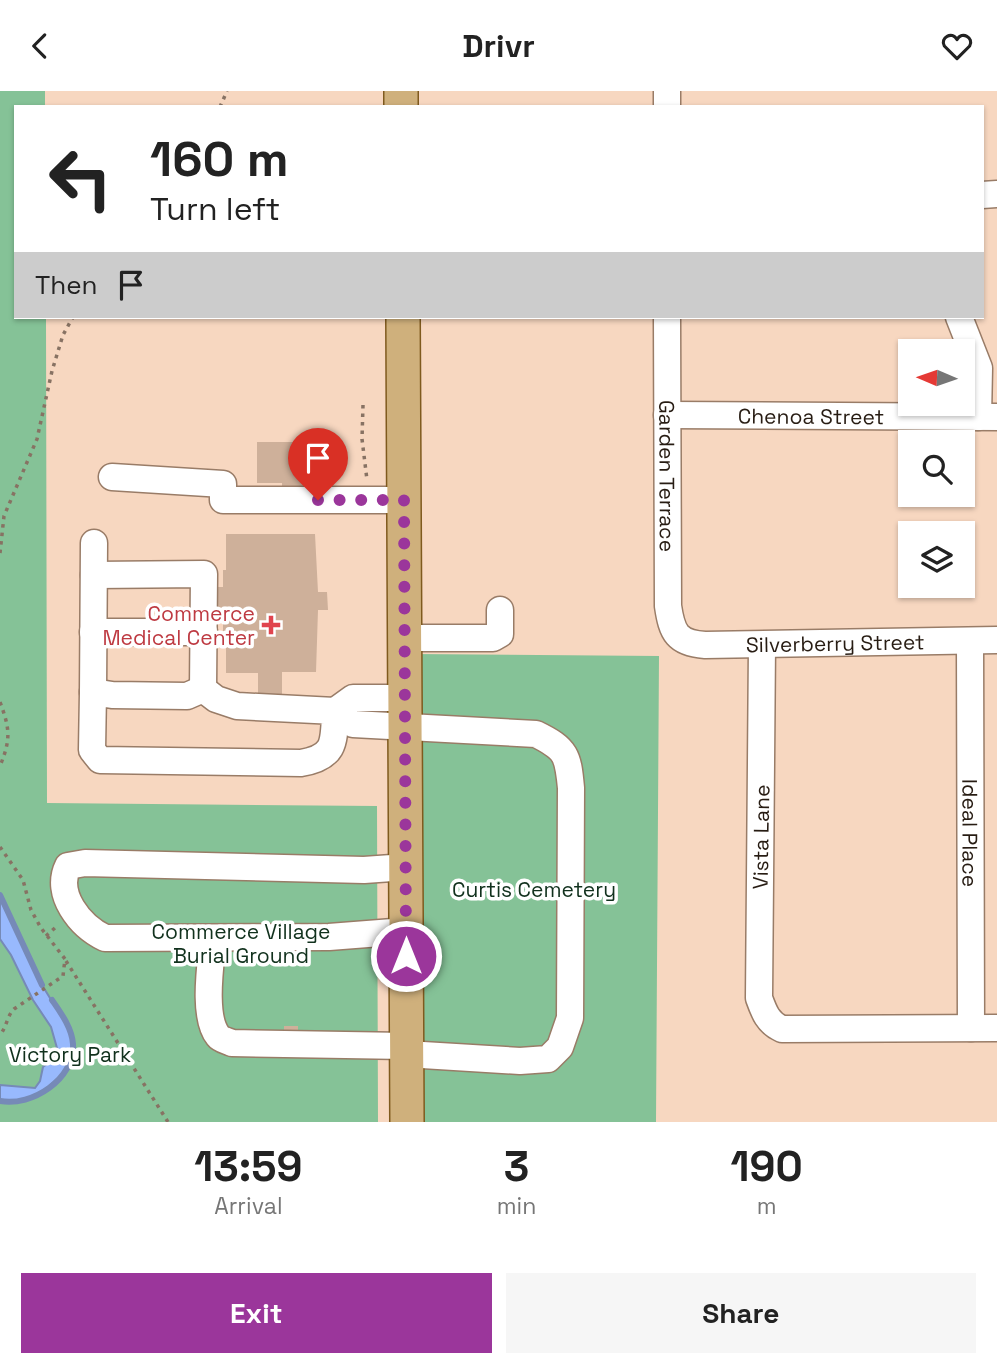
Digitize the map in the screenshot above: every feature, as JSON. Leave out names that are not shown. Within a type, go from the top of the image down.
[{"type":"main road","points":[[403,319],[407,1122]]},
{"type":"street","name":"Garden Terrace","points":[[667,319],[668,606],[670,622],[677,635]]},
{"type":"street","points":[[960,319],[979,368],[988,417]]},
{"type":"street","name":"Chenoa Street","points":[[667,415],[988,417]]},
{"type":"street","points":[[112,477],[223,484],[223,500],[404,500]]},
{"type":"street","points":[[94,543],[92,750],[93,755],[100,760],[312,761],[323,758],[329,751],[334,740],[335,711]]},
{"type":"street","points":[[94,575],[204,574],[203,689]]},
{"type":"street","points":[[405,638],[493,638],[500,634],[500,610]]},
{"type":"street","points":[[93,632],[204,632]]},
{"type":"street","name":"Silverberry Street","points":[[677,635],[688,644],[997,640]]},
{"type":"street","name":"Ideal Place","points":[[970,641],[984,1028]]},
{"type":"street","name":"Vista Lane","points":[[762,645],[759,998],[764,1012],[773,1025],[793,1030],[984,1028]]},
{"type":"street","points":[[93,692],[112,695],[187,696],[203,689]]},
{"type":"street","points":[[203,689],[216,699],[237,706],[335,711],[353,698],[405,713],[536,734],[554,743],[569,760],[571,788],[570,1018],[560,1047],[548,1059],[520,1061],[406,1050],[232,1043],[219,1038],[212,1025],[209,1006],[212,938]]},
{"type":"street","points":[[406,867],[364,870],[85,863],[68,866],[62,878],[64,891],[74,911],[90,931],[105,938],[329,937],[406,931]]},
{"type":"path","points":[[0,553],[4,516],[37,439],[52,371],[63,335],[72,319]]},
{"type":"path","points":[[363,405],[362,439],[368,487],[366,500]]},
{"type":"path","points":[[0,702],[9,730],[7,748],[0,766]]},
{"type":"path","points":[[0,847],[23,880],[31,910],[41,928],[65,959],[168,1122]]},
{"type":"path","points":[[0,1035],[7,1024],[8,1014],[24,1000],[63,976],[65,959]]},
{"type":"green space","name":"Commerce Village Burial Ground","points":[[0,91],[45,91],[45,105],[14,105],[14,319],[46,319],[47,803],[377,806],[378,1122],[0,1122]]},
{"type":"green space","name":"Curtis Cemetery","points":[[412,654],[659,656],[656,1122],[409,1122]]},
{"type":"water","points":[[0,895],[42,985],[69,1029],[73,1048],[64,1073],[41,1093],[14,1102],[0,1101],[0,1085],[35,1088],[40,1081],[43,1067],[55,1058],[57,1048],[51,1027],[0,939]]},
{"type":"building","points":[[257,442],[314,442],[317,492],[282,488],[282,483],[257,483]]},
{"type":"building","name":"Commerce Medical Center","points":[[226,534],[315,534],[318,592],[327,592],[328,610],[318,610],[316,672],[282,672],[282,696],[258,696],[258,673],[226,673],[226,637],[223,637],[223,613],[218,614],[218,587],[223,587],[223,570],[226,570]]},
{"type":"building","points":[[284,1026],[298,1026],[298,1037],[284,1037]]},
{"type":"waterway","points":[[0,895],[42,985]]},
{"type":"waterway","points":[[0,1101],[25,1100],[38,1095],[49,1088],[67,1069],[72,1057],[71,1032],[52,1000]]},
{"type":"place","name":"Commerce Medical Center","points":[[271,625]]},
{"type":"route","points":[[318,500],[404,500],[406,956]]},
{"type":"park label","name":"Victory Park","points":[[70,1054]]}]
